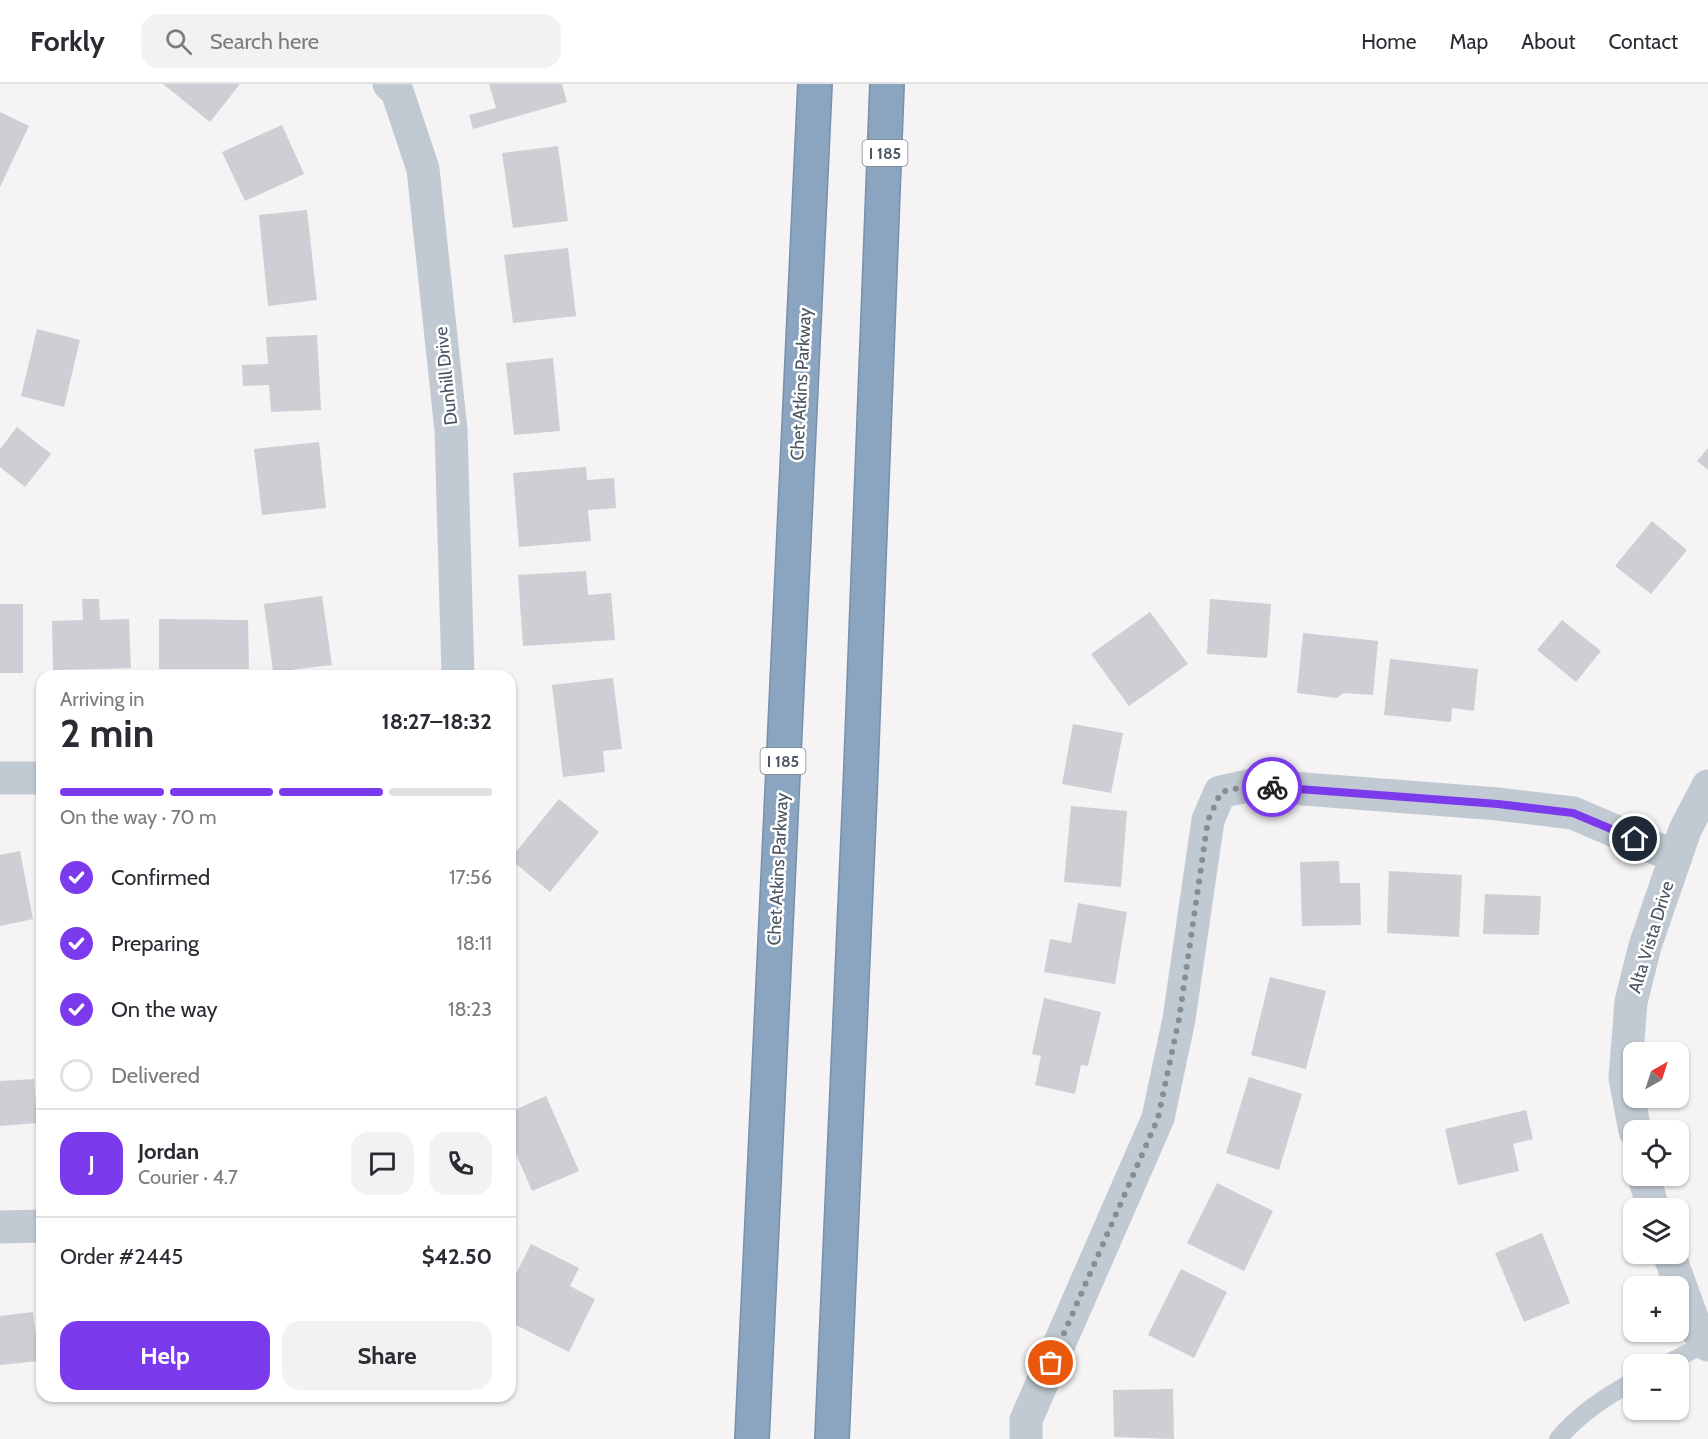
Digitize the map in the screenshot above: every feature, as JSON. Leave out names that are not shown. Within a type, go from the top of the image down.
[{"type":"highway","name":"Chet Atkins Parkway","points":[[752,1439],[815,84]]},
{"type":"highway","name":"I 185","points":[[832,1439],[860,805],[887,84]]},
{"type":"street","name":"Dunhill Drive","points":[[389,84],[397,91],[423,169],[452,430],[458,670]]},
{"type":"street","points":[[0,778],[36,778]]},
{"type":"street","points":[[1026,1439],[1026,1420],[1158,1118],[1179,1019],[1208,820],[1221,792],[1252,785],[1498,804],[1573,813],[1676,857]]},
{"type":"street","name":"Alta Vista Drive","points":[[1633,1120],[1625,1078],[1631,1002],[1645,946],[1685,830],[1708,786]]},
{"type":"street","points":[[0,1227],[36,1226]]},
{"type":"street","points":[[1673,1264],[1696,1329],[1707,1344]]},
{"type":"lane","points":[[1687,1354],[1707,1344]]},
{"type":"lane","points":[[1558,1439],[1571,1423],[1602,1399],[1623,1388]]},
{"type":"building","points":[[163,84],[240,84],[210,122]]},
{"type":"building","points":[[489,84],[562,84],[567,102],[473,129],[469,115],[496,108]]},
{"type":"building","points":[[0,112],[29,126],[0,187]]},
{"type":"building","points":[[282,125],[304,174],[245,201],[222,152]]},
{"type":"building","points":[[558,146],[568,221],[513,228],[502,153]]},
{"type":"building","points":[[307,210],[317,300],[268,306],[259,215]]},
{"type":"building","points":[[568,248],[576,316],[513,323],[504,255]]},
{"type":"building","points":[[37,329],[80,340],[64,407],[21,396]]},
{"type":"building","points":[[317,335],[321,410],[271,412],[269,385],[243,386],[242,365],[268,364],[266,337]]},
{"type":"building","points":[[553,358],[560,431],[514,435],[506,363]]},
{"type":"building","points":[[17,427],[51,454],[25,487],[0,467],[0,449]]},
{"type":"building","points":[[319,442],[326,508],[262,515],[254,449]]},
{"type":"building","points":[[1708,448],[1708,470],[1697,461]]},
{"type":"building","points":[[586,467],[587,480],[614,478],[616,508],[588,510],[591,541],[519,547],[513,473]]},
{"type":"building","points":[[1652,521],[1687,550],[1651,594],[1615,566]]},
{"type":"building","points":[[586,571],[588,595],[611,593],[615,640],[523,646],[518,575]]},
{"type":"building","points":[[322,596],[332,665],[273,670],[264,604]]},
{"type":"building","points":[[82,599],[99,599],[100,620],[129,619],[131,668],[53,670],[52,621],[83,620]]},
{"type":"building","points":[[1210,599],[1271,604],[1267,658],[1207,654]]},
{"type":"building","points":[[0,604],[23,604],[23,673],[0,673]]},
{"type":"building","points":[[1150,612],[1188,664],[1129,706],[1091,654]]},
{"type":"building","points":[[159,619],[248,620],[249,669],[159,669]]},
{"type":"building","points":[[1562,620],[1601,651],[1576,682],[1537,650]]},
{"type":"building","points":[[1303,633],[1378,641],[1373,695],[1344,693],[1337,698],[1297,693]]},
{"type":"building","points":[[1390,659],[1478,669],[1474,711],[1452,708],[1451,722],[1384,715]]},
{"type":"building","points":[[613,678],[622,749],[603,751],[605,772],[563,777],[552,685]]},
{"type":"building","points":[[1073,724],[1123,733],[1111,793],[1062,784]]},
{"type":"building","points":[[559,799],[599,832],[550,892],[516,864],[516,852]]},
{"type":"building","points":[[1071,806],[1127,811],[1121,887],[1064,882]]},
{"type":"building","points":[[20,851],[33,919],[0,926],[0,855]]},
{"type":"building","points":[[1339,861],[1340,883],[1360,883],[1361,925],[1302,926],[1300,862]]},
{"type":"building","points":[[1389,871],[1462,875],[1459,937],[1387,933]]},
{"type":"building","points":[[1485,894],[1541,896],[1539,935],[1483,934]]},
{"type":"building","points":[[1078,903],[1127,912],[1115,984],[1044,972],[1050,939],[1071,943]]},
{"type":"building","points":[[1270,977],[1326,991],[1306,1069],[1251,1055]]},
{"type":"building","points":[[1044,998],[1101,1012],[1088,1066],[1081,1065],[1075,1094],[1035,1085],[1041,1056],[1032,1054]]},
{"type":"building","points":[[1249,1077],[1302,1094],[1279,1170],[1226,1153]]},
{"type":"building","points":[[34,1079],[36,1123],[0,1126],[0,1081]]},
{"type":"building","points":[[546,1096],[579,1171],[532,1191],[516,1154],[516,1109]]},
{"type":"building","points":[[1526,1110],[1533,1139],[1513,1144],[1519,1171],[1458,1185],[1445,1129]]},
{"type":"building","points":[[1217,1183],[1273,1211],[1244,1271],[1187,1243]]},
{"type":"building","points":[[1542,1233],[1570,1303],[1524,1322],[1495,1253]]},
{"type":"building","points":[[531,1244],[579,1268],[570,1286],[595,1299],[569,1352],[516,1325],[516,1274]]},
{"type":"building","points":[[1181,1269],[1227,1292],[1194,1358],[1148,1335]]},
{"type":"building","points":[[33,1312],[36,1361],[0,1365],[0,1316]]},
{"type":"building","points":[[1173,1389],[1174,1439],[1114,1437],[1113,1390]]},
{"type":"way so far","points":[[1051,1363],[1158,1118],[1179,1019],[1208,820],[1221,792],[1252,785],[1272,787]]},
{"type":"route","points":[[1272,787],[1498,804],[1573,813],[1635,839]]}]
